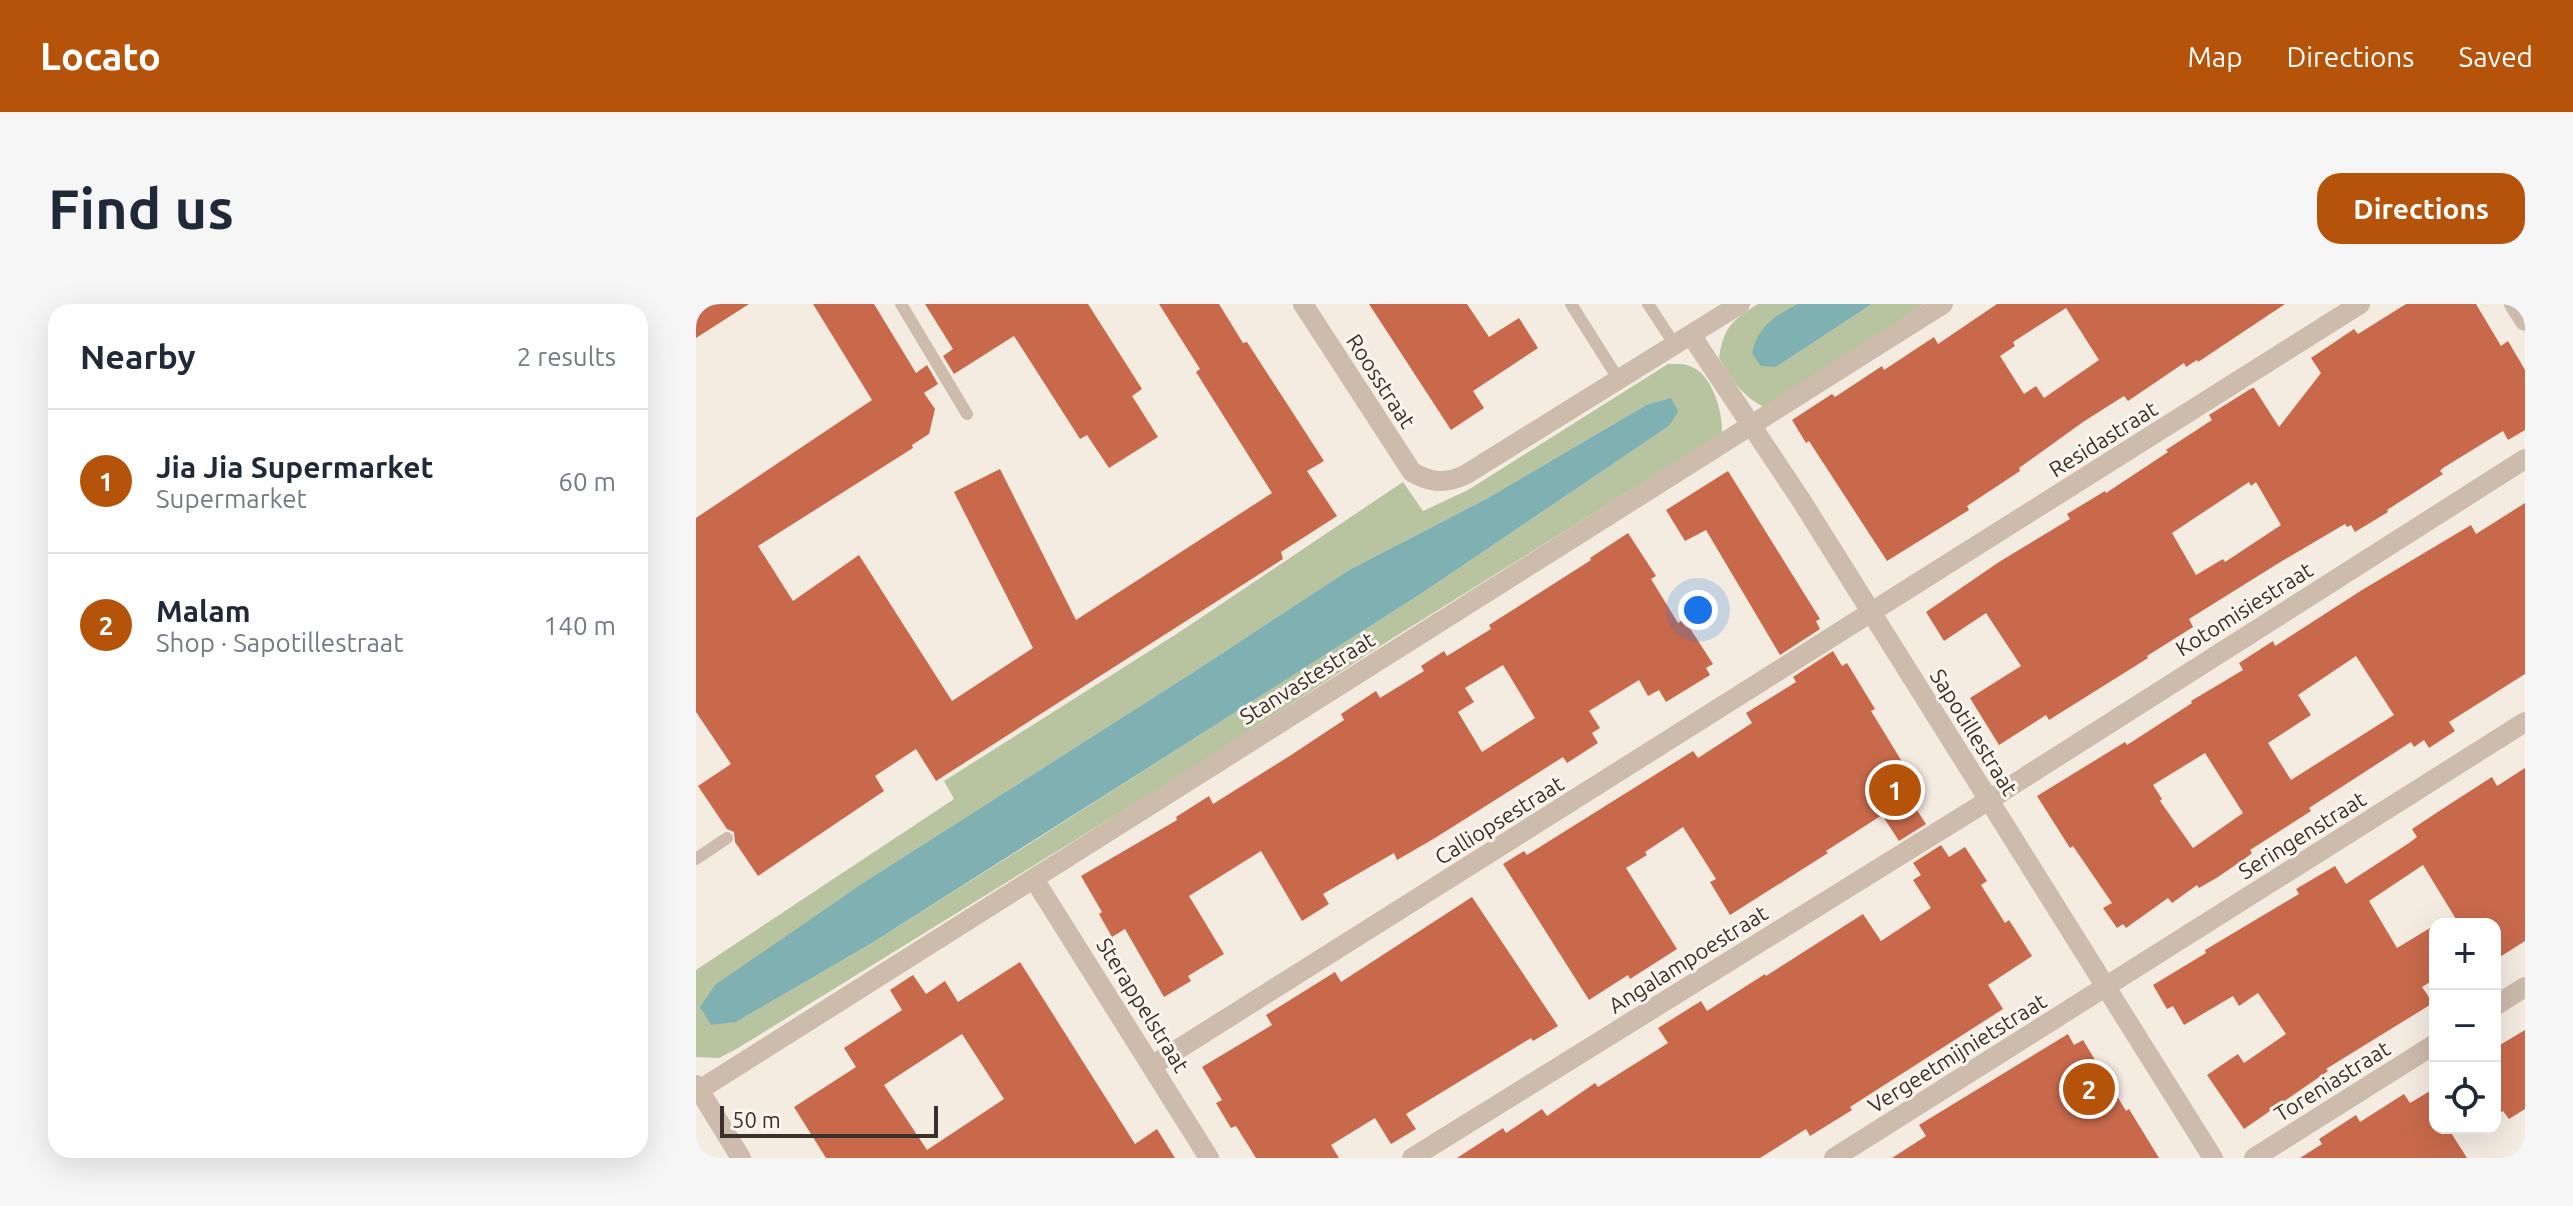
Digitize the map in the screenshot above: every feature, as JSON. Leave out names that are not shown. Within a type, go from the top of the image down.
[{"type":"street","name":"Roosstraat","points":[[1303,304],[1412,472],[1425,479],[1452,481],[1465,475],[1619,380]]},
{"type":"street","points":[[1619,380],[1740,304]]},
{"type":"street","name":"Stanvastestraat","points":[[697,1089],[1943,304]]},
{"type":"street","name":"Residastraat","points":[[1871,614],[2360,304]]},
{"type":"street","points":[[2514,304],[2525,321]]},
{"type":"street","name":"Sapotillestraat","points":[[1683,340],[1752,424],[2213,1158]]},
{"type":"street","name":"Kotomisiestraat","points":[[1989,800],[2525,459]]},
{"type":"street","name":"Calliopsestraat","points":[[1153,1065],[1871,614]]},
{"type":"street","name":"Seringenstraat","points":[[2105,988],[2525,722]]},
{"type":"street","name":"Angalampoestraat","points":[[1412,1158],[1989,800]]},
{"type":"street","name":"Sterappelstraat","points":[[1034,879],[1209,1158]]},
{"type":"street","points":[[2501,1002],[2525,987]]},
{"type":"street","name":"Vergeetmijnietstraat","points":[[1834,1158],[2105,988]]},
{"type":"street","name":"Toreniastraat","points":[[2254,1158],[2429,1048]]},
{"type":"street","points":[[697,1089],[741,1158]]},
{"type":"lane","points":[[901,304],[967,414]]},
{"type":"lane","points":[[1571,304],[1619,380]]},
{"type":"lane","points":[[1648,304],[1683,340]]},
{"type":"lane","points":[[696,859],[727,838]]},
{"type":"green space","points":[[1758,304],[1797,304],[1782,313],[1776,367],[1872,304],[1924,304],[1767,408],[1745,394],[1719,358],[1730,326]]},
{"type":"green space","points":[[1668,364],[1694,368],[1707,380],[1716,397],[1722,433],[1385,643],[1184,773],[738,1048],[719,1058],[696,1057],[696,970],[954,799],[944,781],[1178,633],[1403,482],[1423,511],[1468,490]],"holes":[[[1671,398],[1669,426],[1422,593],[1026,846],[872,943],[736,1022],[869,879],[1349,570],[1486,499],[1648,404]]]},
{"type":"water","points":[[1797,304],[1872,304],[1776,367],[1761,366],[1752,353],[1758,336],[1774,318]]},
{"type":"water","points":[[1671,398],[1678,411],[1669,426],[1422,593],[872,943],[736,1022],[711,1025],[700,1007],[715,985],[869,879],[1349,570],[1486,499],[1648,404]]},
{"type":"building","points":[[696,304],[749,304],[696,338]]},
{"type":"building","points":[[813,304],[874,304],[916,373],[927,365],[938,384],[924,393],[935,409],[929,434],[912,445],[913,448],[758,546],[793,601],[859,555],[952,701],[1033,648],[954,492],[1000,469],[1076,620],[1272,493],[1196,372],[1200,369],[1159,304],[1219,304],[1324,461],[1307,471],[1337,516],[1281,552],[1283,559],[936,781],[916,749],[875,776],[884,791],[758,876],[735,842],[734,832],[727,829],[698,786],[731,764],[696,712],[696,518],[872,400]]},
{"type":"building","points":[[925,304],[1088,304],[1142,389],[1132,396],[1158,437],[1109,468],[1087,435],[1080,439],[1014,336],[954,374],[943,356],[953,349]]},
{"type":"building","points":[[1369,304],[1467,304],[1489,337],[1519,318],[1538,348],[1473,391],[1484,408],[1451,430]]},
{"type":"building","points":[[1997,304],[2285,304],[2198,362],[2186,367],[2184,363],[2128,401],[2124,396],[2083,422],[2019,468],[2020,471],[1967,506],[1969,510],[1887,561],[1792,420],[1832,394],[1835,397],[1882,366],[1884,370],[1934,337],[1938,344]],"holes":[[[2066,308],[2099,360],[2044,398],[2036,386],[2024,394],[2000,356],[2015,346],[2013,342]]]},
{"type":"building","points":[[2406,304],[2476,304],[2501,346],[2508,341],[2525,370],[2525,430],[2508,440],[2503,431],[2443,468],[2440,471],[2443,474],[2355,532],[2351,525],[2347,527],[2345,524],[2282,561],[2189,619],[2193,627],[2148,658],[2049,720],[2046,715],[1999,745],[1970,698],[2021,666],[1986,613],[1944,641],[1926,612],[2070,519],[2067,514],[2106,493],[2168,452],[2166,450],[2212,420],[2209,415],[2252,388],[2279,427],[2321,373],[2311,358],[2354,329],[2358,334]],"holes":[[[2249,482],[2251,486],[2256,482],[2281,525],[2225,562],[2223,559],[2196,575],[2172,533]]]},
{"type":"building","points":[[1728,471],[1820,619],[1816,621],[1820,629],[1780,655],[1706,530],[1685,541],[1666,510]]},
{"type":"building","points":[[2525,503],[2525,674],[2449,722],[2455,731],[2429,748],[2424,740],[2414,747],[2411,742],[2309,808],[2311,811],[2250,850],[2252,853],[2218,877],[2199,888],[2197,885],[2172,903],[2168,898],[2126,928],[2123,924],[2117,928],[2103,908],[2112,903],[2073,846],[2070,848],[2037,796],[2125,742],[2127,745],[2243,670],[2239,663],[2273,641],[2275,646],[2471,525],[2476,534]],"holes":[[[2356,656],[2394,715],[2291,780],[2268,743],[2311,715],[2298,695]],[[2205,753],[2243,813],[2193,848],[2160,801],[2162,799],[2153,785]]]},
{"type":"building","points":[[1628,533],[1656,576],[1651,579],[1678,623],[1684,619],[1713,664],[1706,668],[1710,675],[1666,702],[1659,690],[1648,696],[1639,680],[1589,711],[1600,728],[1592,733],[1598,743],[1567,763],[1563,757],[1397,860],[1394,853],[1323,894],[1329,904],[1302,921],[1261,851],[1189,896],[1224,954],[1188,976],[1191,981],[1164,997],[1125,929],[1112,937],[1099,914],[1102,912],[1081,876],[1177,820],[1176,817],[1209,796],[1213,804],[1344,720],[1341,714],[1376,691],[1380,698],[1424,671],[1421,666],[1444,651],[1447,656],[1491,629],[1489,625]],"holes":[[[1503,665],[1535,718],[1482,752],[1458,712],[1474,702],[1465,688]]]},
{"type":"building","points":[[1833,651],[1842,666],[1847,663],[1875,709],[1871,711],[1920,791],[1909,798],[1926,824],[1899,841],[1882,815],[1730,915],[1710,882],[1716,879],[1683,827],[1626,868],[1677,949],[1589,1000],[1503,864],[1524,851],[1527,855],[1693,751],[1698,758],[1752,723],[1746,713],[1796,682],[1793,677]]},
{"type":"building","points":[[2525,768],[2525,941],[2501,956],[2501,918],[2455,918],[2423,865],[2369,901],[2397,948],[2429,929],[2429,983],[2422,987],[2429,997],[2429,1005],[2326,1069],[2328,1071],[2244,1129],[2207,1075],[2238,1054],[2244,1063],[2286,1034],[2258,993],[2239,1006],[2233,996],[2184,1025],[2173,1006],[2167,1009],[2153,985],[2299,894],[2296,889],[2335,866],[2346,884],[2417,837],[2412,829],[2453,802],[2492,777],[2497,786]]},
{"type":"building","points":[[1941,845],[1949,857],[1965,847],[1987,881],[1981,885],[2005,923],[2009,920],[2032,956],[1988,985],[2003,1009],[1850,1107],[1852,1110],[1810,1136],[1806,1129],[1760,1158],[1457,1158],[1503,1128],[1506,1133],[1542,1109],[1547,1116],[1595,1083],[1598,1087],[1668,1043],[1658,1028],[1701,1001],[1707,1011],[1863,914],[1881,941],[1931,908],[1913,880],[1921,875],[1913,863]]},
{"type":"building","points":[[1472,897],[1558,1026],[1533,1041],[1531,1038],[1406,1114],[1416,1129],[1391,1144],[1375,1118],[1331,1145],[1339,1158],[1256,1158],[1236,1126],[1231,1128],[1216,1103],[1222,1100],[1202,1067],[1272,1025],[1266,1015],[1335,972],[1341,982]]},
{"type":"building","points":[[1020,962],[1135,1144],[1157,1129],[1175,1158],[826,1158],[794,1107],[856,1067],[844,1048],[902,1010],[890,990],[913,975],[926,994],[945,981],[958,1002]],"holes":[[[962,1034],[1004,1099],[927,1150],[884,1085]]]},
{"type":"building","points":[[2525,1030],[2525,1109],[2509,1119],[2501,1112],[2501,1044]]},
{"type":"building","points":[[2068,1034],[2074,1045],[2083,1040],[2159,1158],[1892,1158],[1926,1136],[1919,1125]]},
{"type":"building","points":[[2429,1092],[2429,1134],[2452,1134],[2467,1158],[2300,1158],[2322,1144],[2319,1139],[2356,1115],[2360,1122],[2404,1094],[2410,1103]]},
{"type":"place","name":"Jia Jia Supermarket","points":[[1895,790]]},
{"type":"place","name":"Malam","points":[[2089,1089]]}]
